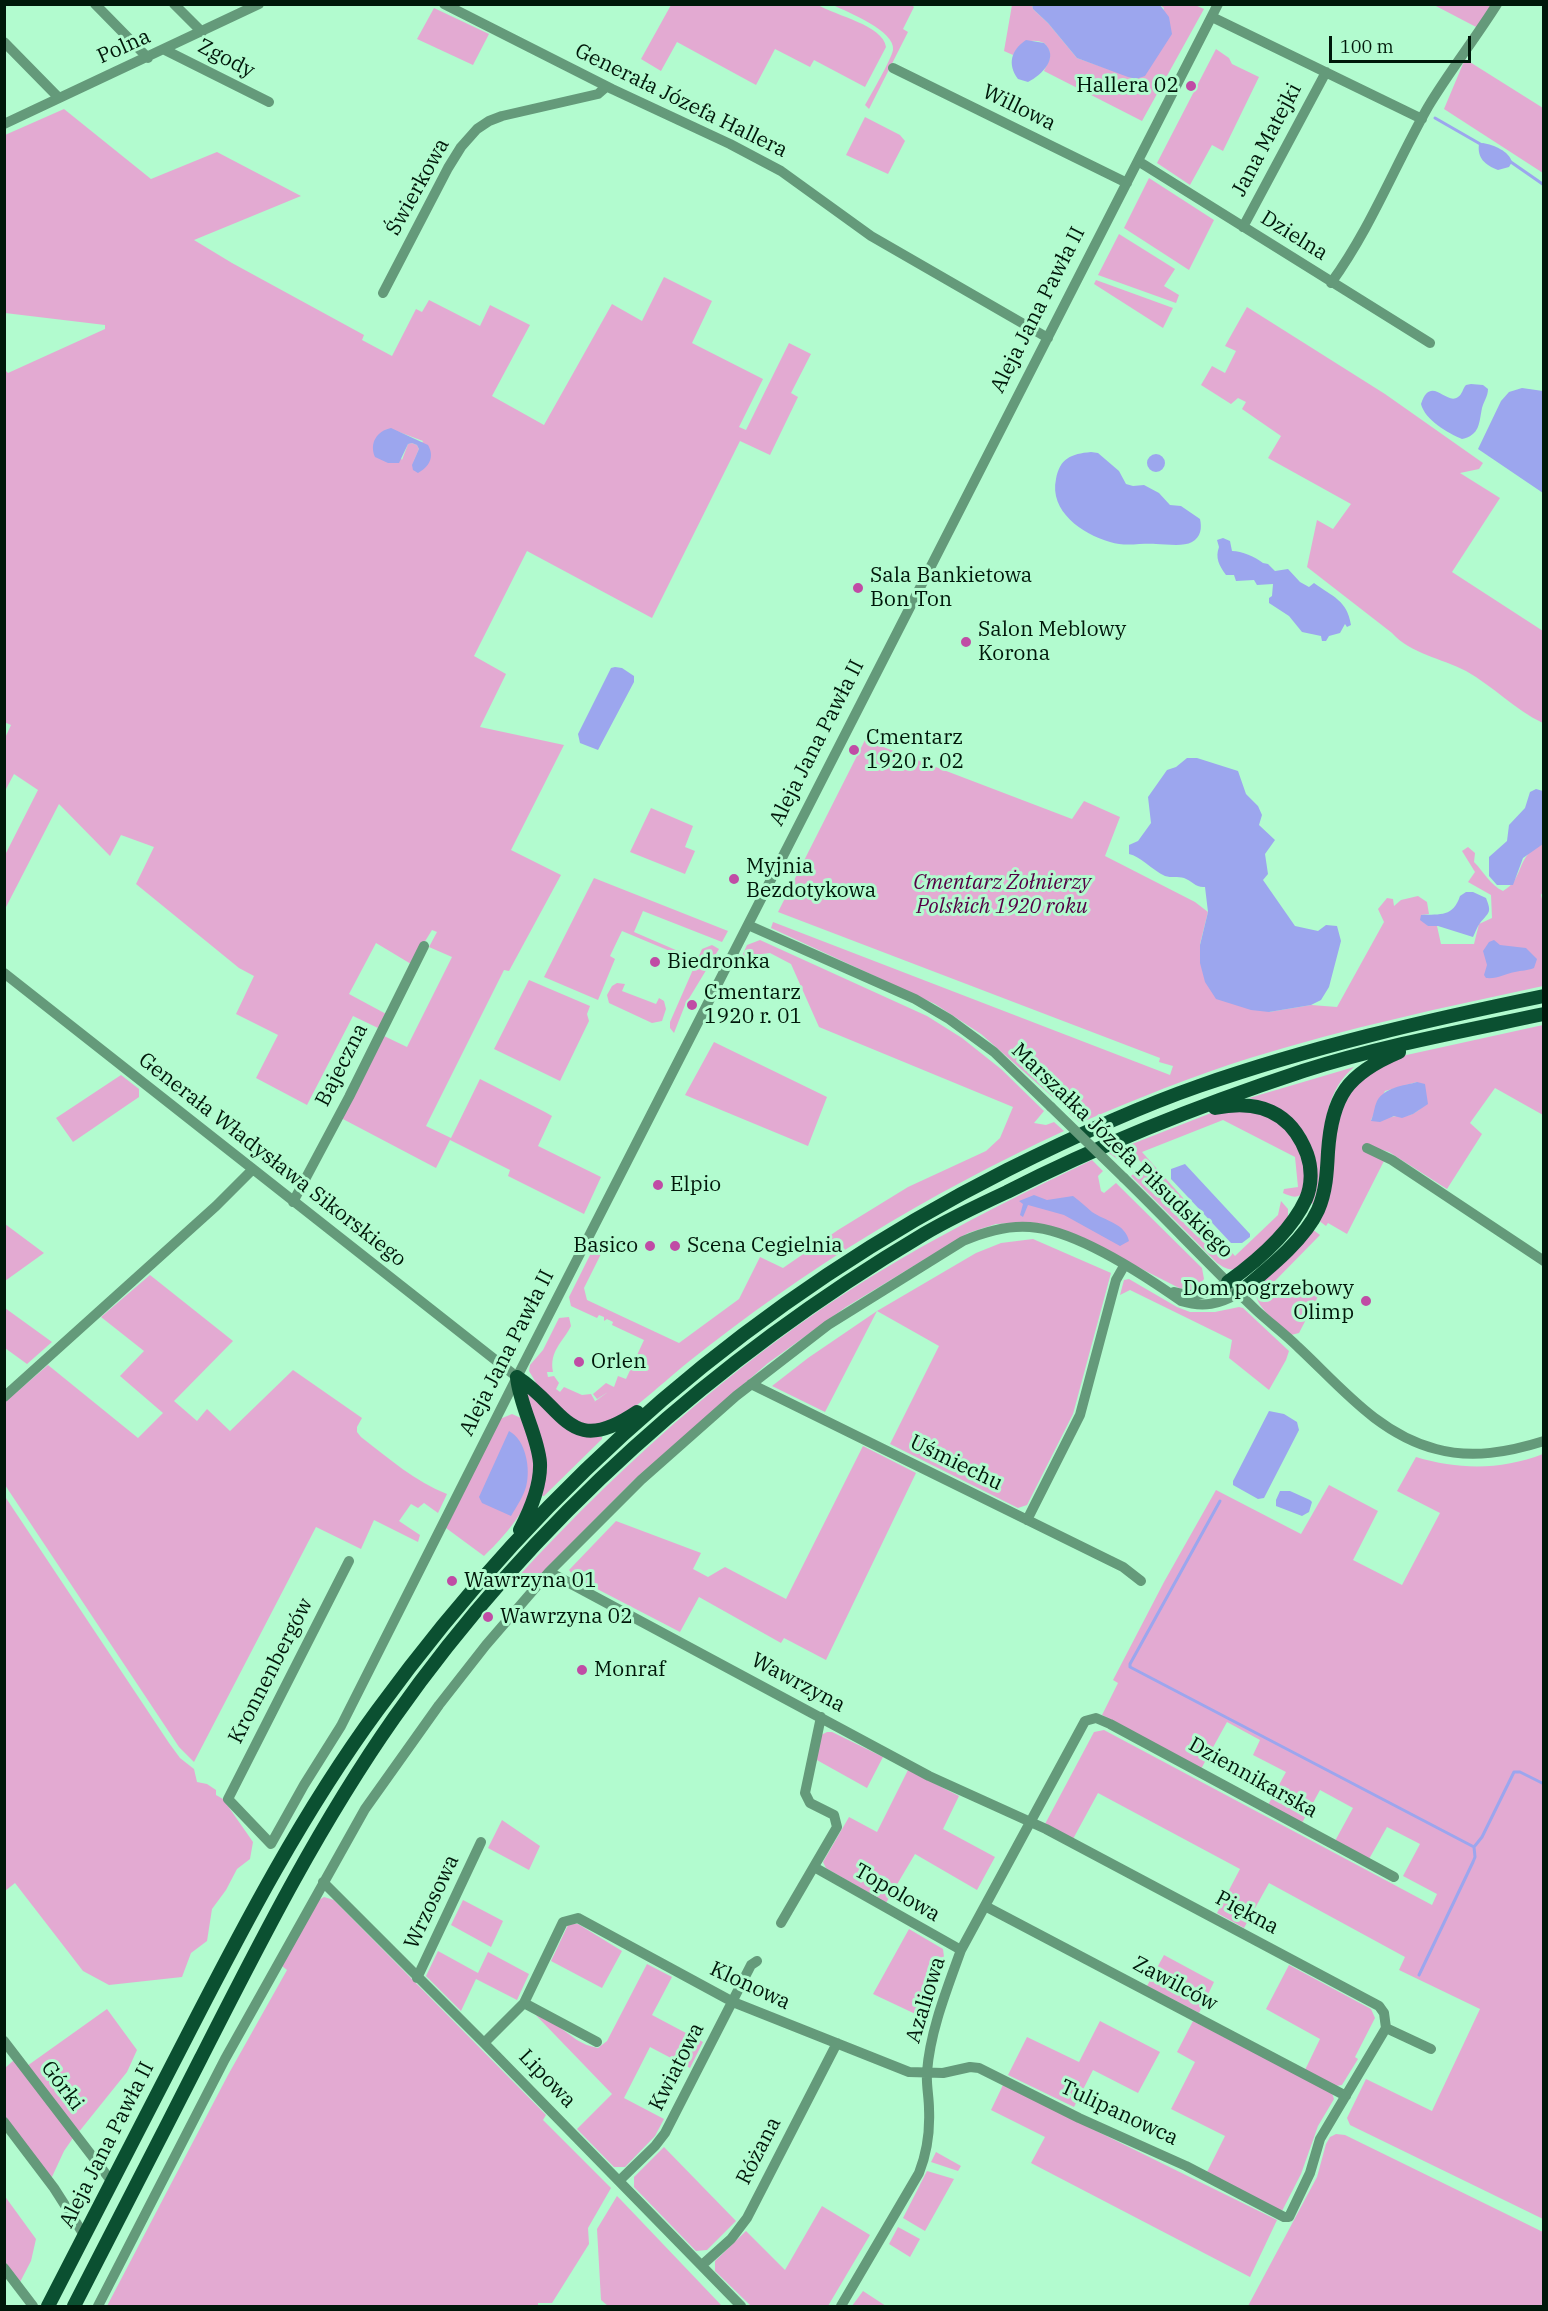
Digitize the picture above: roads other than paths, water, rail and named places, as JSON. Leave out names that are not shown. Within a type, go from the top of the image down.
[{"type":"main road","points":[[517,1377],[529,1385],[567,1423],[588,1431],[610,1429],[672,1389],[817,1281],[891,1234],[984,1182],[1080,1135],[1196,1088],[1353,1040],[1544,996]]},
{"type":"main road","points":[[74,2307],[268,1927],[328,1820],[396,1715],[463,1627],[501,1582],[618,1462],[739,1358],[835,1290],[926,1233],[1059,1166],[1157,1122],[1307,1070],[1544,1014]]},
{"type":"main road","points":[[1239,1293],[1299,1237],[1318,1211],[1328,1170],[1332,1118],[1347,1087],[1358,1075],[1369,1068],[1435,1038]]},
{"type":"main road","points":[[1157,1122],[1221,1107],[1252,1105],[1279,1115],[1292,1125],[1302,1139],[1308,1158],[1311,1182],[1302,1206],[1272,1243],[1242,1272],[1228,1282]]},
{"type":"main road","points":[[512,1544],[531,1506],[538,1483],[540,1464],[519,1392],[517,1377]]},
{"type":"main road","points":[[512,1544],[589,1466],[672,1389]]},
{"type":"main road","name":"Aleja Jana Pawła II","points":[[48,2307],[204,2002],[285,1854],[376,1713],[448,1620],[512,1544]]},
{"type":"street","points":[[95,4],[148,58]]},
{"type":"street","points":[[174,4],[202,32]]},
{"type":"street","name":"Polna","points":[[4,124],[260,4]]},
{"type":"street","name":"Generała Józefa Hallera","points":[[444,4],[606,87],[730,144],[782,171],[871,236],[1048,338]]},
{"type":"street","name":"Aleja Jana Pawła II","points":[[271,1844],[341,1726],[1218,4]]},
{"type":"street","points":[[1331,283],[1353,254],[1422,119],[1497,4]]},
{"type":"street","points":[[1212,17],[1422,119]]},
{"type":"street","points":[[4,42],[59,98]]},
{"type":"street","name":"Zgody","points":[[165,50],[269,102]]},
{"type":"street","name":"Willowa","points":[[893,68],[1127,183]]},
{"type":"street","name":"Jana Matejki","points":[[1243,227],[1326,72]]},
{"type":"street","name":"Świerkowa","points":[[383,293],[452,161],[477,129],[495,118],[598,94],[606,87]]},
{"type":"street","name":"Dzielna","points":[[1138,161],[1430,343]]},
{"type":"street","name":"Marszałka Józefa Piłsudskiego","points":[[748,925],[915,999],[950,1019],[994,1052],[1239,1293],[1369,1414],[1414,1441],[1456,1454],[1485,1454],[1515,1450],[1544,1441]]},
{"type":"street","name":"Bajeczna","points":[[293,1202],[424,946]]},
{"type":"street","name":"Generała Władysława Sikorskiego","points":[[4,973],[517,1377]]},
{"type":"street","points":[[1367,1148],[1392,1160],[1544,1261]]},
{"type":"street","points":[[4,1397],[216,1206],[252,1170]]},
{"type":"street","points":[[98,2307],[225,2059],[365,1809],[439,1705],[486,1645],[549,1572],[641,1480],[751,1384],[828,1324],[963,1241],[986,1232],[1021,1227],[1041,1229],[1080,1242],[1163,1288],[1181,1301],[1202,1305],[1220,1303],[1239,1293]]},
{"type":"street","points":[[1027,1520],[1080,1415],[1116,1280],[1124,1266]]},
{"type":"street","points":[[1163,1288],[1194,1296],[1211,1292],[1228,1282]]},
{"type":"street","name":"Uśmiechu","points":[[751,1384],[1123,1568],[1141,1581]]},
{"type":"street","name":"Kronnenbergów","points":[[271,1844],[228,1799],[349,1561]]},
{"type":"street","name":"Wawrzyna","points":[[549,1572],[929,1776],[1030,1822]]},
{"type":"street","points":[[781,1923],[837,1823],[834,1815],[810,1803],[804,1793],[821,1717]]},
{"type":"street","name":"Azaliowa","points":[[841,2307],[919,2173],[923,2162],[929,2123],[927,2073],[935,2029],[961,1950],[1085,1721],[1092,1718]]},
{"type":"street","name":"Dziennikarska","points":[[1092,1718],[1099,1719],[1143,1741],[1394,1877]]},
{"type":"street","name":"Piękna","points":[[1030,1822],[1379,2006],[1384,2013],[1386,2028]]},
{"type":"street","name":"Wrzosowa","points":[[417,1978],[481,1842]]},
{"type":"street","name":"Topolowa","points":[[814,1867],[961,1950]]},
{"type":"street","name":"Lipowa","points":[[323,1882],[484,2043],[741,2307]]},
{"type":"street","name":"Zawilców","points":[[985,1906],[1346,2096]]},
{"type":"street","name":"Klonowa","points":[[524,2003],[563,1922],[573,1918],[583,1920],[732,2002],[813,2036],[837,2043],[909,2072],[927,2073]]},
{"type":"street","name":"Kwiatowa","points":[[619,2181],[665,2133],[751,1965],[757,1961]]},
{"type":"street","points":[[484,2043],[524,2003],[597,2042]]},
{"type":"street","points":[[1346,2096],[1386,2028],[1431,2049]]},
{"type":"street","name":"Górki","points":[[4,2041],[112,2182]]},
{"type":"street","name":"Różana","points":[[702,2265],[731,2239],[747,2218],[837,2043]]},
{"type":"street","name":"Tulipanowca","points":[[927,2073],[979,2068],[1079,2118],[1186,2166],[1279,2216],[1289,2217],[1310,2173],[1320,2139],[1346,2096]]},
{"type":"street","points":[[4,2122],[54,2188],[84,2235]]},
{"type":"street","points":[[4,2268],[33,2307]]},
{"type":"water","points":[[1032,4],[1160,5],[1169,17],[1172,34],[1145,76],[1136,79],[1077,58],[1048,23],[1033,9]]},
{"type":"water","points":[[1026,40],[1044,43],[1050,54],[1047,65],[1039,75],[1028,82],[1018,79],[1012,68],[1014,53]]},
{"type":"water","points":[[1479,144],[1496,147],[1508,155],[1512,162],[1509,167],[1498,170],[1489,166],[1479,153]]},
{"type":"water","points":[[1466,385],[1483,385],[1488,392],[1478,428],[1472,435],[1462,439],[1432,421],[1421,404],[1429,392],[1434,391],[1453,399],[1459,396]]},
{"type":"water","points":[[1522,388],[1543,391],[1543,493],[1478,449],[1501,401],[1509,392]]},
{"type":"water","points":[[391,428],[428,445],[431,458],[422,471],[418,473],[413,470],[412,465],[419,449],[412,443],[408,444],[399,463],[388,463],[375,457],[373,447],[376,438]]},
{"type":"water","points":[[1091,452],[1098,453],[1119,471],[1126,484],[1144,485],[1159,493],[1170,505],[1181,506],[1200,519],[1201,529],[1197,538],[1192,542],[1174,545],[1121,544],[1099,538],[1070,520],[1063,511],[1055,491],[1058,472],[1060,466],[1068,458]]},
{"type":"water","points":[[1156,454],[1162,457],[1165,463],[1162,469],[1156,472],[1150,469],[1147,463],[1150,457]]},
{"type":"water","points":[[1223,538],[1230,541],[1232,551],[1268,564],[1275,571],[1288,569],[1300,582],[1309,587],[1314,583],[1343,604],[1351,625],[1347,627],[1345,624],[1340,633],[1329,636],[1326,641],[1322,641],[1321,636],[1302,632],[1289,616],[1269,603],[1273,584],[1257,585],[1254,580],[1236,581],[1234,575],[1226,575],[1218,558],[1217,540]]},
{"type":"water","points":[[611,668],[622,668],[634,676],[634,682],[598,750],[580,743],[578,734]]},
{"type":"water","points":[[1187,758],[1197,758],[1238,771],[1246,794],[1258,806],[1262,815],[1259,825],[1275,840],[1265,854],[1268,874],[1263,880],[1295,926],[1318,931],[1326,925],[1337,926],[1341,941],[1329,987],[1321,1000],[1311,1005],[1269,1012],[1251,1010],[1216,999],[1205,982],[1200,963],[1200,945],[1208,912],[1205,887],[1184,878],[1165,876],[1129,854],[1129,845],[1138,841],[1151,823],[1148,797],[1167,770],[1176,767]]},
{"type":"water","points":[[1536,789],[1543,791],[1543,844],[1523,858],[1513,885],[1497,885],[1489,876],[1489,857],[1507,841],[1509,825],[1525,808],[1530,792]]},
{"type":"water","points":[[1466,892],[1473,892],[1486,898],[1489,907],[1489,912],[1473,937],[1438,926],[1428,926],[1420,920],[1421,915],[1450,911],[1460,896]]},
{"type":"water","points":[[1494,940],[1500,945],[1526,948],[1537,959],[1534,968],[1486,978],[1484,975],[1487,965],[1483,951],[1489,942]]},
{"type":"water","points":[[1417,1082],[1425,1084],[1428,1104],[1402,1118],[1394,1116],[1380,1122],[1371,1121],[1380,1096],[1395,1088]]},
{"type":"water","points":[[1185,1164],[1250,1234],[1250,1237],[1242,1243],[1231,1243],[1171,1179],[1171,1169]]},
{"type":"water","points":[[1034,1195],[1047,1200],[1073,1196],[1092,1212],[1119,1226],[1129,1241],[1120,1246],[1064,1215],[1028,1205],[1023,1217],[1020,1215],[1023,1204],[1019,1201]]},
{"type":"water","points":[[1269,1411],[1284,1414],[1297,1422],[1299,1430],[1264,1498],[1258,1499],[1233,1485],[1233,1481]]},
{"type":"water","points":[[509,1431],[520,1441],[526,1456],[528,1472],[525,1491],[511,1516],[482,1503],[479,1497]]},
{"type":"water","points":[[1280,1491],[1290,1491],[1310,1500],[1312,1502],[1309,1512],[1302,1516],[1276,1506]]},
{"type":"waterway","points":[[1435,118],[1482,145]]},
{"type":"waterway","points":[[1508,160],[1544,185]]},
{"type":"waterway","points":[[1220,1501],[1130,1667],[1474,1847]]},
{"type":"waterway","points":[[1474,1847],[1482,1837],[1514,1772],[1520,1772],[1544,1784]]},
{"type":"waterway","points":[[1419,1975],[1473,1862],[1474,1847]]},
{"type":"place","name":"Hallera 02","points":[[1191,86]]},
{"type":"place","name":"Sala Bankietowa Bon Ton","points":[[858,588]]},
{"type":"place","name":"Salon Meblowy Korona","points":[[966,642]]},
{"type":"place","name":"Cmentarz 1920 r. 02","points":[[854,750]]},
{"type":"place","name":"Myjnia Bezdotykowa","points":[[734,879]]},
{"type":"place","name":"Biedronka","points":[[655,962]]},
{"type":"place","name":"Cmentarz 1920 r. 01","points":[[692,1005]]},
{"type":"place","name":"Elpio","points":[[658,1185]]},
{"type":"place","name":"Basico","points":[[650,1246]]},
{"type":"place","name":"Scena Cegielnia","points":[[675,1246]]},
{"type":"place","name":"Dom pogrzebowy Olimp","points":[[1366,1301]]},
{"type":"place","name":"Orlen","points":[[579,1362]]},
{"type":"place","name":"Wawrzyna 01","points":[[452,1581]]},
{"type":"place","name":"Wawrzyna 02","points":[[488,1617]]},
{"type":"place","name":"Monraf","points":[[582,1670]]},
{"type":"park label","name":"Cmentarz Żołnierzy Polskich 1920 roku","points":[[1002,895]]}]
